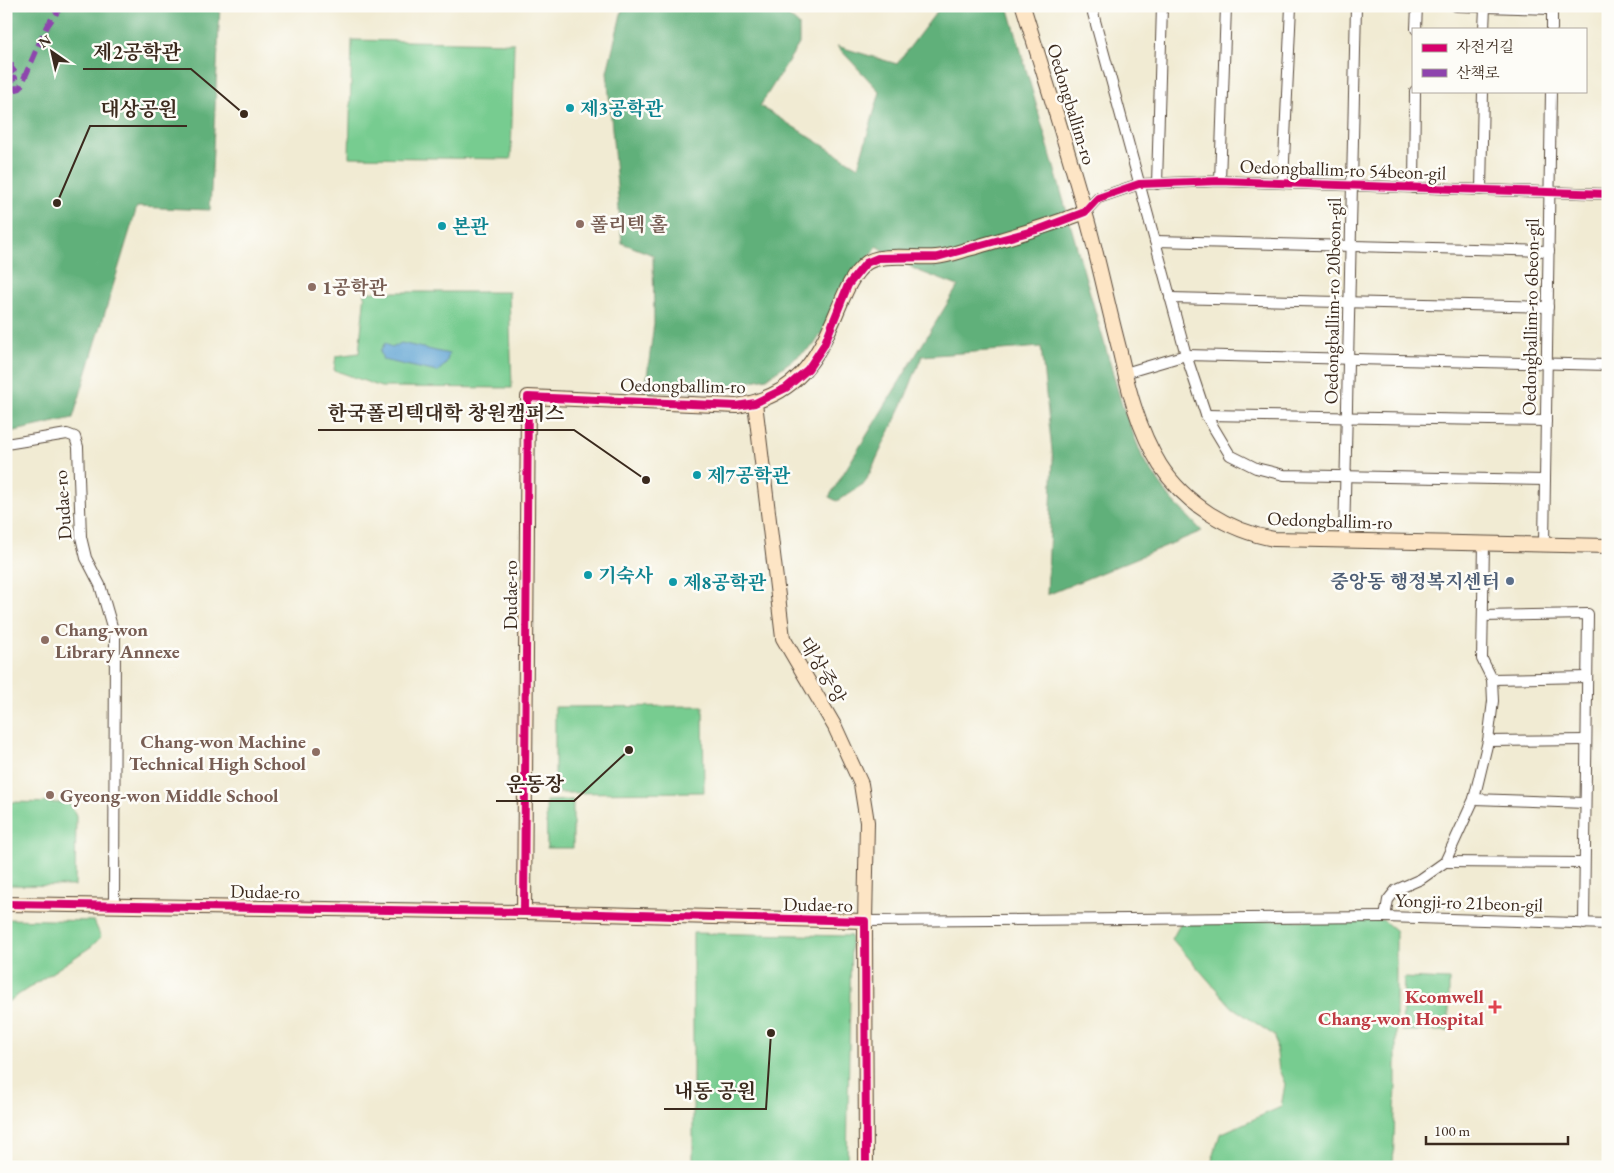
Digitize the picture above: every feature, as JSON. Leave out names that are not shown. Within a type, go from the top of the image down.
[{"type":"street","name":"Oedongballim-ro","points":[[1023,6],[1085,212],[1134,407],[1160,465],[1176,486],[1202,508],[1230,526],[1254,536],[1274,539],[1608,546]]},
{"type":"street","points":[[1091,6],[1186,355],[1206,415],[1230,454],[1256,468],[1284,475],[1545,480]]},
{"type":"street","points":[[1156,184],[1162,6]]},
{"type":"street","name":"Oedongballim-ro 54beon-gil","points":[[1220,181],[1226,6]]},
{"type":"street","name":"Oedongballim-ro 54beon-gil","points":[[1283,183],[1291,6]]},
{"type":"street","name":"Oedongballim-ro 20beon-gil","points":[[1344,540],[1356,6]]},
{"type":"street","points":[[1416,28],[1417,6]]},
{"type":"street","points":[[1456,6],[1552,8],[1552,28]]},
{"type":"street","points":[[1484,28],[1485,7]]},
{"type":"street","name":"Oedongballim-ro 54beon-gil","points":[[1414,188],[1415,92]]},
{"type":"street","points":[[1481,190],[1483,92]]},
{"type":"street","name":"Oedongballim-ro 6beon-gil","points":[[1544,544],[1551,92]]},
{"type":"street","name":"Oedongballim-ro 54beon-gil","points":[[1085,212],[1098,198],[1139,184],[1220,181],[1608,194]]},
{"type":"street","name":"Oedongballim-ro","points":[[528,397],[737,406],[754,403],[786,388],[808,368],[824,345],[848,285],[866,263],[878,258],[937,257],[1040,229],[1085,212]]},
{"type":"street","points":[[1155,241],[1549,251]]},
{"type":"street","points":[[1170,298],[1548,307]]},
{"type":"street","points":[[1125,373],[1186,355],[1608,365]]},
{"type":"street","name":"Dudae-ro","points":[[524,912],[528,397]]},
{"type":"street","name":"대상중앙","points":[[754,403],[783,638],[835,727],[861,784],[867,822],[865,921]]},
{"type":"street","points":[[1206,415],[1546,421]]},
{"type":"street","name":"Dudae-ro","points":[[6,444],[67,434],[75,437],[78,447],[81,537],[86,558],[100,585],[115,637],[114,904]]},
{"type":"street","name":"Yongji-ro 21beon-gil","points":[[1484,543],[1482,659],[1492,679],[1493,701],[1488,741],[1474,799],[1445,862],[1421,879],[1396,890],[1388,900],[1386,917],[1608,924]]},
{"type":"street","points":[[1483,616],[1588,614],[1584,924]]},
{"type":"street","points":[[1492,679],[1587,677]]},
{"type":"street","points":[[1488,741],[1586,740]]},
{"type":"street","points":[[1474,799],[1585,803]]},
{"type":"street","name":"Yongji-ro 21beon-gil","points":[[1445,862],[1584,863]]},
{"type":"street","name":"Dudae-ro","points":[[6,904],[114,904],[524,912],[865,921],[866,1167]]},
{"type":"street","points":[[865,921],[1386,917]]},
{"type":"green space","points":[[6,6],[220,6],[210,210],[137,207],[73,418],[6,433]]},
{"type":"green space","points":[[623,6],[777,6],[799,25],[799,44],[760,106],[858,167],[880,92],[837,46],[897,64],[941,6],[1008,6],[1122,405],[1143,459],[1171,499],[1202,531],[1047,595],[1053,460],[1041,347],[922,356],[903,403],[865,483],[837,501],[829,497],[958,286],[916,270],[877,246],[814,345],[767,378],[713,389],[645,392],[654,323],[653,255],[622,243],[607,72]]},
{"type":"green space","points":[[352,40],[514,43],[511,159],[349,157]]},
{"type":"green space","points":[[365,292],[509,292],[512,388],[381,387],[334,370],[336,356],[359,353]]},
{"type":"green space","points":[[703,706],[704,792],[555,793],[555,707]]},
{"type":"green space","points":[[573,800],[573,848],[547,848],[546,801]]},
{"type":"green space","points":[[6,802],[69,803],[76,815],[75,886],[6,885]]},
{"type":"green space","points":[[6,919],[94,921],[101,937],[92,946],[6,1003]]},
{"type":"green space","points":[[1383,920],[1396,931],[1396,1084],[1393,1167],[1210,1167],[1220,1134],[1281,1107],[1285,1084],[1279,1070],[1275,1036],[1232,1007],[1172,939],[1182,921]]},
{"type":"green space","points":[[693,933],[851,936],[847,1167],[693,1167]]},
{"type":"green space","points":[[1404,978],[1449,980],[1449,1031],[1402,1031]]},
{"type":"water","points":[[385,343],[392,348],[401,343],[449,354],[446,364],[437,372],[383,360],[380,351]]},
{"type":"marked path","points":[[6,84],[15,78],[16,89],[20,88],[47,26],[61,6]]},
{"type":"marked path","points":[[6,76],[16,68],[16,65],[10,65]]},
{"type":"cycle path","points":[[524,912],[528,397],[737,406],[755,403],[786,388],[808,369],[824,345],[848,285],[866,263],[878,258],[937,257],[1040,229],[1085,212],[1098,198],[1139,184],[1220,181],[1608,194]]},
{"type":"cycle path","points":[[6,904],[524,912],[865,921],[866,1167]]},
{"type":"place","name":"제3공학관","points":[[570,108]]},
{"type":"place","name":"제2공학관","points":[[244,114]]},
{"type":"place","name":"대상공원","points":[[57,203]]},
{"type":"place","name":"폴리텍 홀","points":[[580,224]]},
{"type":"place","name":"본관","points":[[442,226]]},
{"type":"place","name":"1공학관","points":[[312,287]]},
{"type":"place","name":"제7공학관","points":[[697,475]]},
{"type":"place","name":"한국폴리텍대학 창원캠퍼스","points":[[646,480]]},
{"type":"place","name":"기숙사","points":[[588,575]]},
{"type":"place","name":"중앙동 행정복지센터","points":[[1510,581]]},
{"type":"place","name":"제8공학관","points":[[673,582]]},
{"type":"place","name":"Chang-won Library Annexe","points":[[45,640]]},
{"type":"place","name":"운동장","points":[[629,750]]},
{"type":"place","name":"Chang-won Machine Technical High School","points":[[316,752]]},
{"type":"place","name":"Gyeong-won Middle School","points":[[50,795]]},
{"type":"place","name":"Kcomwell Chang-won Hospital","points":[[1495,1007]]},
{"type":"place","name":"내동 공원","points":[[771,1033]]}]
